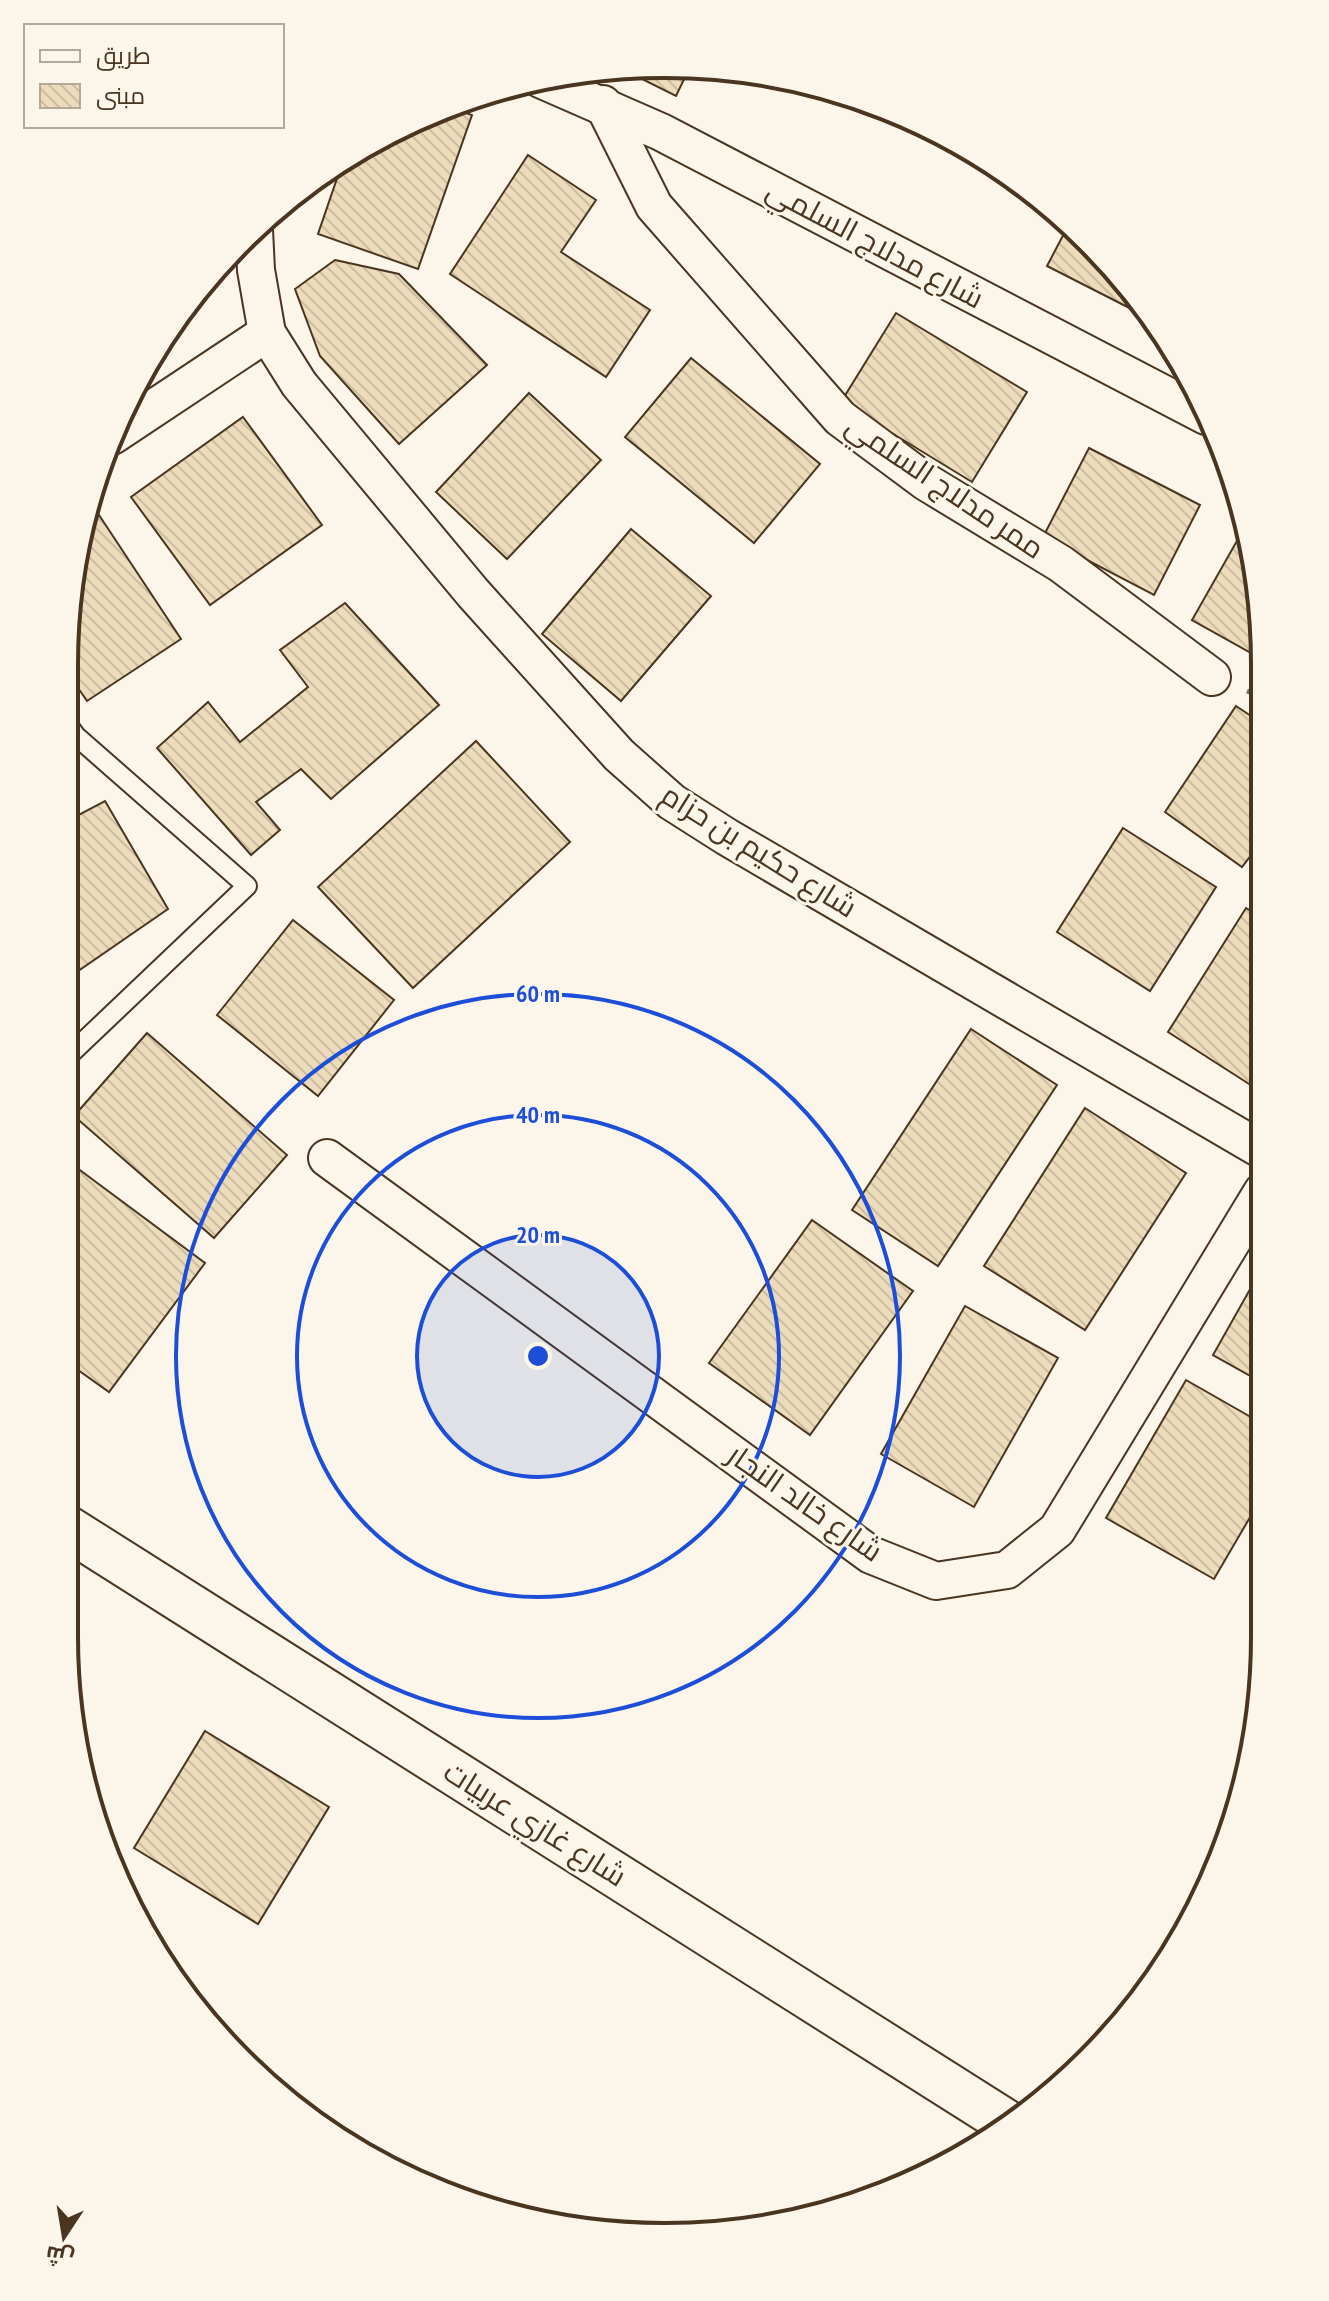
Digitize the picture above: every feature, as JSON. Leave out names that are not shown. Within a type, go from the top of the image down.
[{"type":"street","name":"شارع مدلاج السلمي","points":[[561,87],[603,104],[1193,409]]},
{"type":"street","name":"ممر مدلاج السلمي","points":[[603,104],[654,206],[840,418],[926,482],[1061,564],[1212,677]]},
{"type":"street","name":"شارع حكيم بن حزام","points":[[255,246],[267,333],[299,384],[473,593],[619,755],[672,802],[1251,1144]]},
{"type":"street","points":[[130,424],[267,333]]},
{"type":"street","name":"شارع خالد النجار","points":[[327,1158],[871,1555],[936,1581],[1007,1570],[1057,1530],[1251,1210]]},
{"type":"street","name":"شارع غازي عربيات","points":[[78,1535],[999,2118]]},
{"type":"lane","points":[[78,738],[247,886],[78,1047]]},
{"type":"building","points":[[641,79],[684,79],[676,96]]},
{"type":"building","points":[[466,113],[472,115],[418,269],[318,234],[337,178],[405,138]]},
{"type":"building","points":[[528,155],[596,200],[561,252],[650,310],[606,377],[450,274]]},
{"type":"building","points":[[1063,235],[1131,309],[1047,266]]},
{"type":"building","points":[[335,260],[399,274],[487,365],[399,444],[320,356],[295,289]]},
{"type":"building","points":[[896,313],[1027,392],[972,482],[841,402]]},
{"type":"building","points":[[691,358],[820,464],[754,543],[625,437]]},
{"type":"building","points":[[529,393],[601,460],[507,559],[436,492]]},
{"type":"building","points":[[243,417],[322,525],[210,605],[131,497]]},
{"type":"building","points":[[1089,448],[1200,505],[1154,595],[1043,537]]},
{"type":"building","points":[[97,516],[181,639],[87,701],[78,688],[79,626],[89,550]]},
{"type":"building","points":[[631,529],[711,596],[621,701],[542,634]]},
{"type":"building","points":[[1238,540],[1246,588],[1251,653],[1192,620]]},
{"type":"building","points":[[345,603],[439,705],[331,799],[301,769],[256,802],[280,830],[251,855],[157,748],[208,702],[240,742],[308,687],[280,650]]},
{"type":"building","points":[[1236,706],[1251,716],[1251,855],[1242,867],[1165,812]]},
{"type":"building","points":[[476,741],[570,842],[413,988],[318,887]]},
{"type":"building","points":[[105,801],[168,909],[78,971],[78,815]]},
{"type":"building","points":[[1123,828],[1216,887],[1150,991],[1057,932]]},
{"type":"building","points":[[1246,908],[1251,911],[1251,1085],[1168,1032]]},
{"type":"building","points":[[293,920],[394,1000],[318,1096],[217,1015]]},
{"type":"building","points":[[971,1029],[1057,1085],[938,1266],[852,1210]]},
{"type":"building","points":[[147,1033],[287,1155],[214,1238],[78,1119],[78,1111]]},
{"type":"building","points":[[1085,1108],[1186,1173],[1085,1330],[984,1266]]},
{"type":"building","points":[[78,1169],[205,1263],[109,1392],[78,1370]]},
{"type":"building","points":[[812,1220],[913,1291],[810,1435],[709,1363]]},
{"type":"building","points":[[1251,1288],[1251,1376],[1213,1355]]},
{"type":"building","points":[[965,1306],[1058,1358],[974,1507],[881,1454]]},
{"type":"building","points":[[1186,1380],[1251,1417],[1251,1516],[1214,1579],[1106,1518]]},
{"type":"building","points":[[205,1731],[329,1807],[258,1924],[134,1848]]}]
